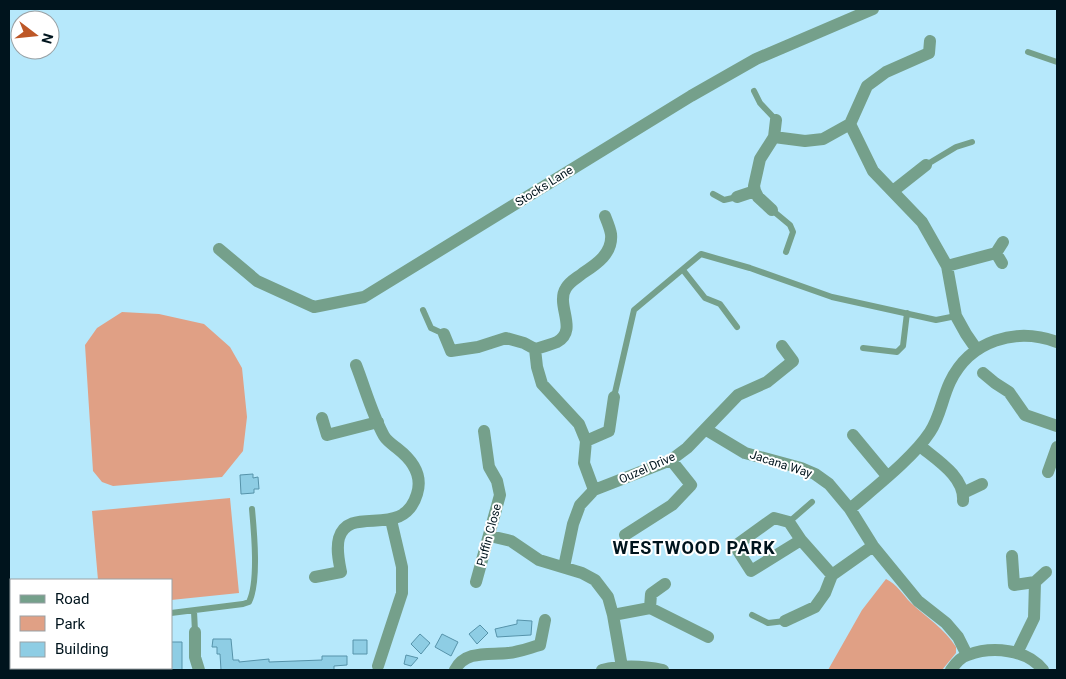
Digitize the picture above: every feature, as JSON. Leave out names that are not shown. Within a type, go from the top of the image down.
[{"type":"street","name":"Stocks Lane","points":[[219,250],[257,281],[314,307],[364,297],[691,96],[756,59],[873,9]]},
{"type":"street","points":[[774,137],[805,141],[823,138],[850,124],[866,86],[886,72],[932,51]]},
{"type":"street","points":[[772,210],[755,191],[755,179],[760,159],[774,137],[776,120]]},
{"type":"street","points":[[850,124],[874,171],[922,222],[947,266],[956,316],[977,350]]},
{"type":"street","points":[[893,191],[926,165]]},
{"type":"street","points":[[737,197],[755,191]]},
{"type":"street","points":[[444,334],[447,354],[506,338],[524,343],[535,349],[558,341],[565,333],[568,323],[562,302],[564,289],[572,281],[598,264],[608,252],[611,235],[605,216]]},
{"type":"street","points":[[947,266],[999,258],[1002,242]]},
{"type":"street","points":[[850,509],[920,446],[936,421],[950,382],[957,370],[977,350],[989,342],[1003,337],[1018,335],[1039,336],[1057,342]]},
{"type":"street","name":"Ouzel Drive","points":[[564,567],[573,524],[580,505],[594,490],[671,460],[687,448],[738,395],[767,382],[793,360],[782,346]]},
{"type":"street","points":[[535,349],[542,384],[579,424],[586,440],[584,464],[594,490]]},
{"type":"street","points":[[315,577],[340,572],[337,548],[339,537],[346,527],[358,522],[391,520],[405,514],[414,505],[418,491],[418,477],[414,464],[386,438],[356,365]]},
{"type":"street","points":[[981,371],[1008,392],[1025,415],[1057,426]]},
{"type":"street","points":[[586,440],[610,430],[614,397]]},
{"type":"street","points":[[322,418],[327,435],[378,422]]},
{"type":"street","name":"Jacana Way","points":[[704,429],[745,453],[778,461],[815,474],[828,484],[850,509],[873,546],[918,601],[946,623],[958,637],[967,655]]},
{"type":"street","name":"Puffin Close","points":[[476,582],[500,495],[489,467],[484,431]]},
{"type":"street","points":[[853,435],[887,476]]},
{"type":"street","points":[[920,446],[942,463],[956,479],[963,497],[982,484]]},
{"type":"street","points":[[1048,475],[1057,447]]},
{"type":"street","points":[[625,535],[672,505],[691,485],[671,460]]},
{"type":"street","points":[[801,540],[750,571],[735,546],[774,518],[789,522],[801,540],[832,575]]},
{"type":"street","points":[[376,669],[402,593],[402,567],[391,520]]},
{"type":"street","points":[[490,536],[510,541],[539,560],[582,573],[595,580],[608,597],[622,667]]},
{"type":"street","points":[[785,621],[815,607],[825,594],[832,575],[873,546]]},
{"type":"street","points":[[1012,556],[1014,585],[1035,582],[1046,572]]},
{"type":"street","points":[[1017,653],[1034,618],[1035,582]]},
{"type":"street","points":[[650,608],[651,594],[664,584]]},
{"type":"street","points":[[613,615],[650,608],[708,637]]},
{"type":"street","points":[[455,670],[459,662],[478,654],[509,653],[540,645],[545,620]]},
{"type":"street","points":[[194,632],[195,657],[198,670]]},
{"type":"street","points":[[951,670],[960,659],[967,655],[992,650],[1017,653],[1030,658],[1042,670]]},
{"type":"street","points":[[602,670],[622,667],[663,670]]},
{"type":"lane","points":[[1028,52],[1057,62]]},
{"type":"lane","points":[[754,91],[760,104],[776,120]]},
{"type":"lane","points":[[926,165],[956,146],[972,142]]},
{"type":"lane","points":[[713,194],[724,200],[737,197]]},
{"type":"lane","points":[[772,210],[790,225],[793,232],[786,252]]},
{"type":"lane","points":[[614,397],[634,310],[701,254],[750,268],[832,297],[936,320],[956,316]]},
{"type":"lane","points":[[683,270],[705,298],[720,304],[737,327]]},
{"type":"lane","points":[[424,310],[431,328],[444,334]]},
{"type":"lane","points":[[863,348],[897,352],[903,346],[907,313]]},
{"type":"lane","points":[[789,522],[812,502]]},
{"type":"lane","points":[[172,612],[194,611],[249,602],[254,590],[252,509]]},
{"type":"lane","points":[[194,611],[194,632]]},
{"type":"lane","points":[[752,615],[768,623],[785,621]]},
{"type":"green space","points":[[122,312],[159,314],[204,324],[230,347],[242,368],[247,417],[243,451],[222,477],[113,486],[102,482],[93,471],[85,345],[97,328]]},
{"type":"green space","points":[[230,498],[239,593],[172,600],[172,579],[98,579],[92,511]]},
{"type":"green space","points":[[886,579],[897,587],[911,603],[946,634],[956,647],[956,653],[942,670],[828,670],[862,610]]},
{"type":"building","points":[[253,474],[253,478],[258,477],[259,489],[254,489],[254,493],[241,494],[240,475]]},
{"type":"building","points":[[517,620],[532,621],[531,635],[497,637],[495,629],[517,624]]},
{"type":"building","points":[[480,625],[488,633],[477,644],[469,634]]},
{"type":"building","points":[[420,634],[430,643],[421,654],[411,644]]},
{"type":"building","points":[[442,634],[458,642],[451,656],[435,647]]},
{"type":"building","points":[[213,639],[231,639],[233,660],[239,660],[239,662],[269,659],[269,662],[322,660],[322,656],[347,656],[347,665],[334,666],[334,670],[221,670],[220,654],[217,654],[217,647],[212,647]]},
{"type":"building","points":[[353,640],[367,640],[367,654],[353,654]]},
{"type":"building","points":[[172,642],[182,642],[182,670],[171,670]]},
{"type":"building","points":[[406,655],[418,658],[411,666],[404,664]]},
{"type":"district","name":"WESTWOOD PARK","points":[[694,548]]}]
